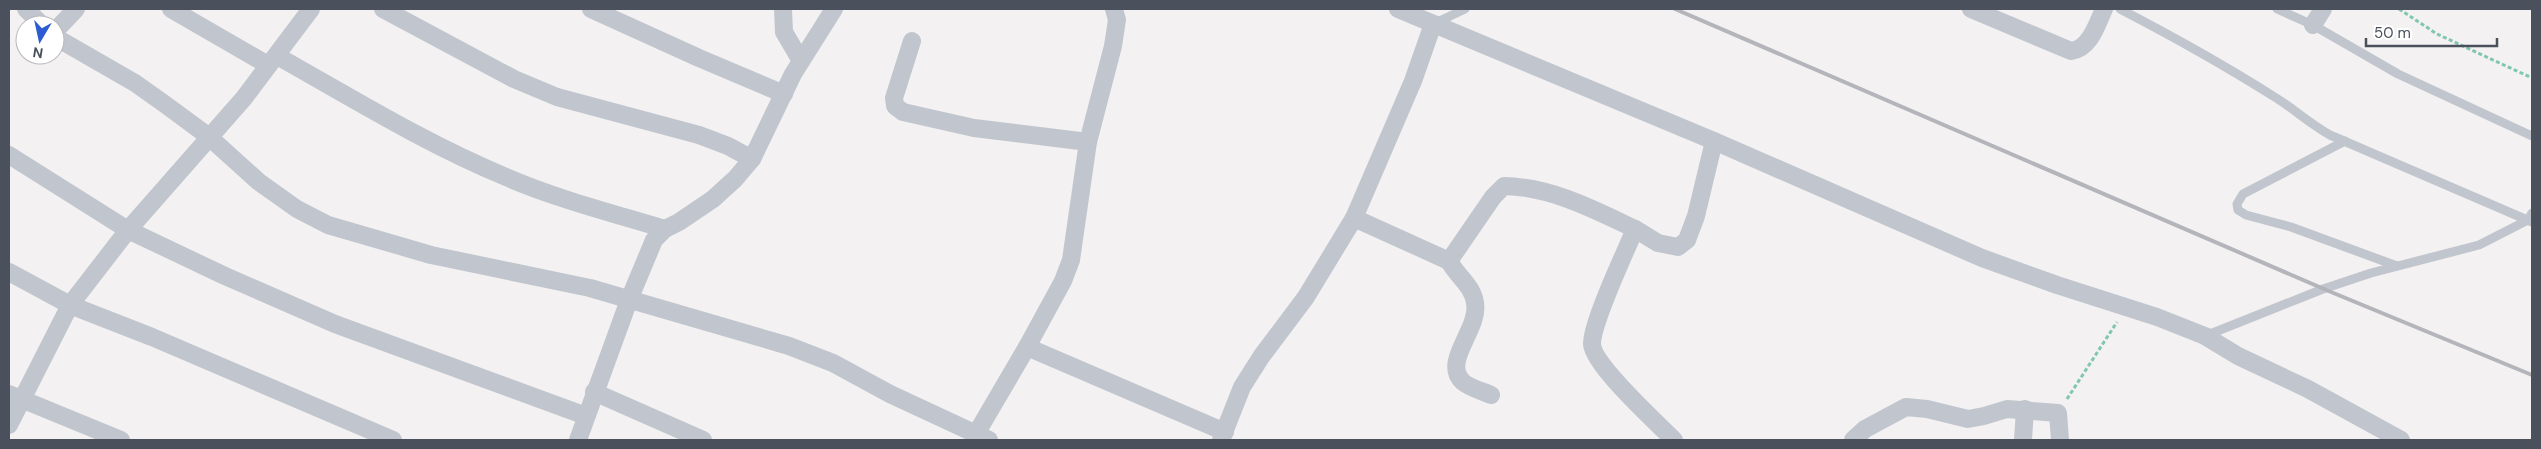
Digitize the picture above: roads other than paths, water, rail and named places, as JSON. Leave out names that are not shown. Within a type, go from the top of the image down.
[{"type":"street","points":[[65,21],[76,9]]},
{"type":"street","points":[[171,9],[450,152],[505,177],[541,191],[665,229]]},
{"type":"street","points":[[9,425],[15,397],[70,305],[128,230],[208,136],[244,98],[311,9]]},
{"type":"street","points":[[384,9],[514,79],[557,97],[699,135],[728,146],[752,159]]},
{"type":"street","points":[[591,9],[784,94]]},
{"type":"street","points":[[783,9],[784,32],[801,61]]},
{"type":"street","points":[[578,440],[594,392],[654,240],[665,229],[713,199],[735,179],[752,159],[801,61],[834,9]]},
{"type":"street","points":[[65,43],[135,83],[208,136],[259,182],[297,209],[328,224],[431,255],[590,288],[732,328],[814,354],[983,437],[1027,347],[1063,281],[1071,260],[1088,142],[1113,46],[1117,20],[1114,9]]},
{"type":"street","points":[[1398,9],[1714,141],[1982,258],[2206,336],[2238,356],[2308,389],[2394,439]]},
{"type":"street","points":[[1971,9],[2070,51],[2078,50],[2086,43],[2104,9]]},
{"type":"street","points":[[2314,25],[2323,9]]},
{"type":"street","points":[[1027,347],[1223,436],[1242,387],[1261,357],[1306,297],[1354,218],[1413,81],[1433,24]]},
{"type":"street","points":[[912,41],[894,98],[896,106],[903,112],[974,128],[1088,142]]},
{"type":"street","points":[[1449,261],[1493,197],[1504,186],[1526,186],[1583,204],[1635,229],[1658,243],[1678,247],[1687,240],[1696,216],[1714,141]]},
{"type":"street","points":[[9,155],[128,230],[225,276],[335,324],[586,416]]},
{"type":"street","points":[[1354,218],[1449,261],[1473,292],[1476,305],[1473,322],[1455,364],[1456,373],[1464,382],[1491,395]]},
{"type":"street","points":[[1635,229],[1598,321],[1592,345],[1601,366],[1674,440]]},
{"type":"street","points":[[9,272],[70,305],[152,337],[393,440]]},
{"type":"street","points":[[594,392],[703,440]]},
{"type":"street","points":[[15,397],[121,440]]},
{"type":"street","points":[[1853,440],[1866,429],[1906,407],[1928,409],[1968,419],[2006,409],[2026,409],[2058,413],[2060,440]]},
{"type":"street","points":[[2023,440],[2026,409]]},
{"type":"lane","points":[[1433,24],[1464,9]]},
{"type":"lane","points":[[2120,9],[2190,46],[2275,96],[2317,128],[2531,219]]},
{"type":"lane","points":[[2277,9],[2314,25],[2398,74],[2532,136]]},
{"type":"lane","points":[[2345,140],[2243,194],[2237,204],[2238,210],[2246,215],[2291,227],[2397,266]]},
{"type":"lane","points":[[2206,336],[2323,288],[2397,266],[2479,245],[2531,219]]},
{"type":"railway","points":[[1675,9],[2331,292],[2532,375]]}]
